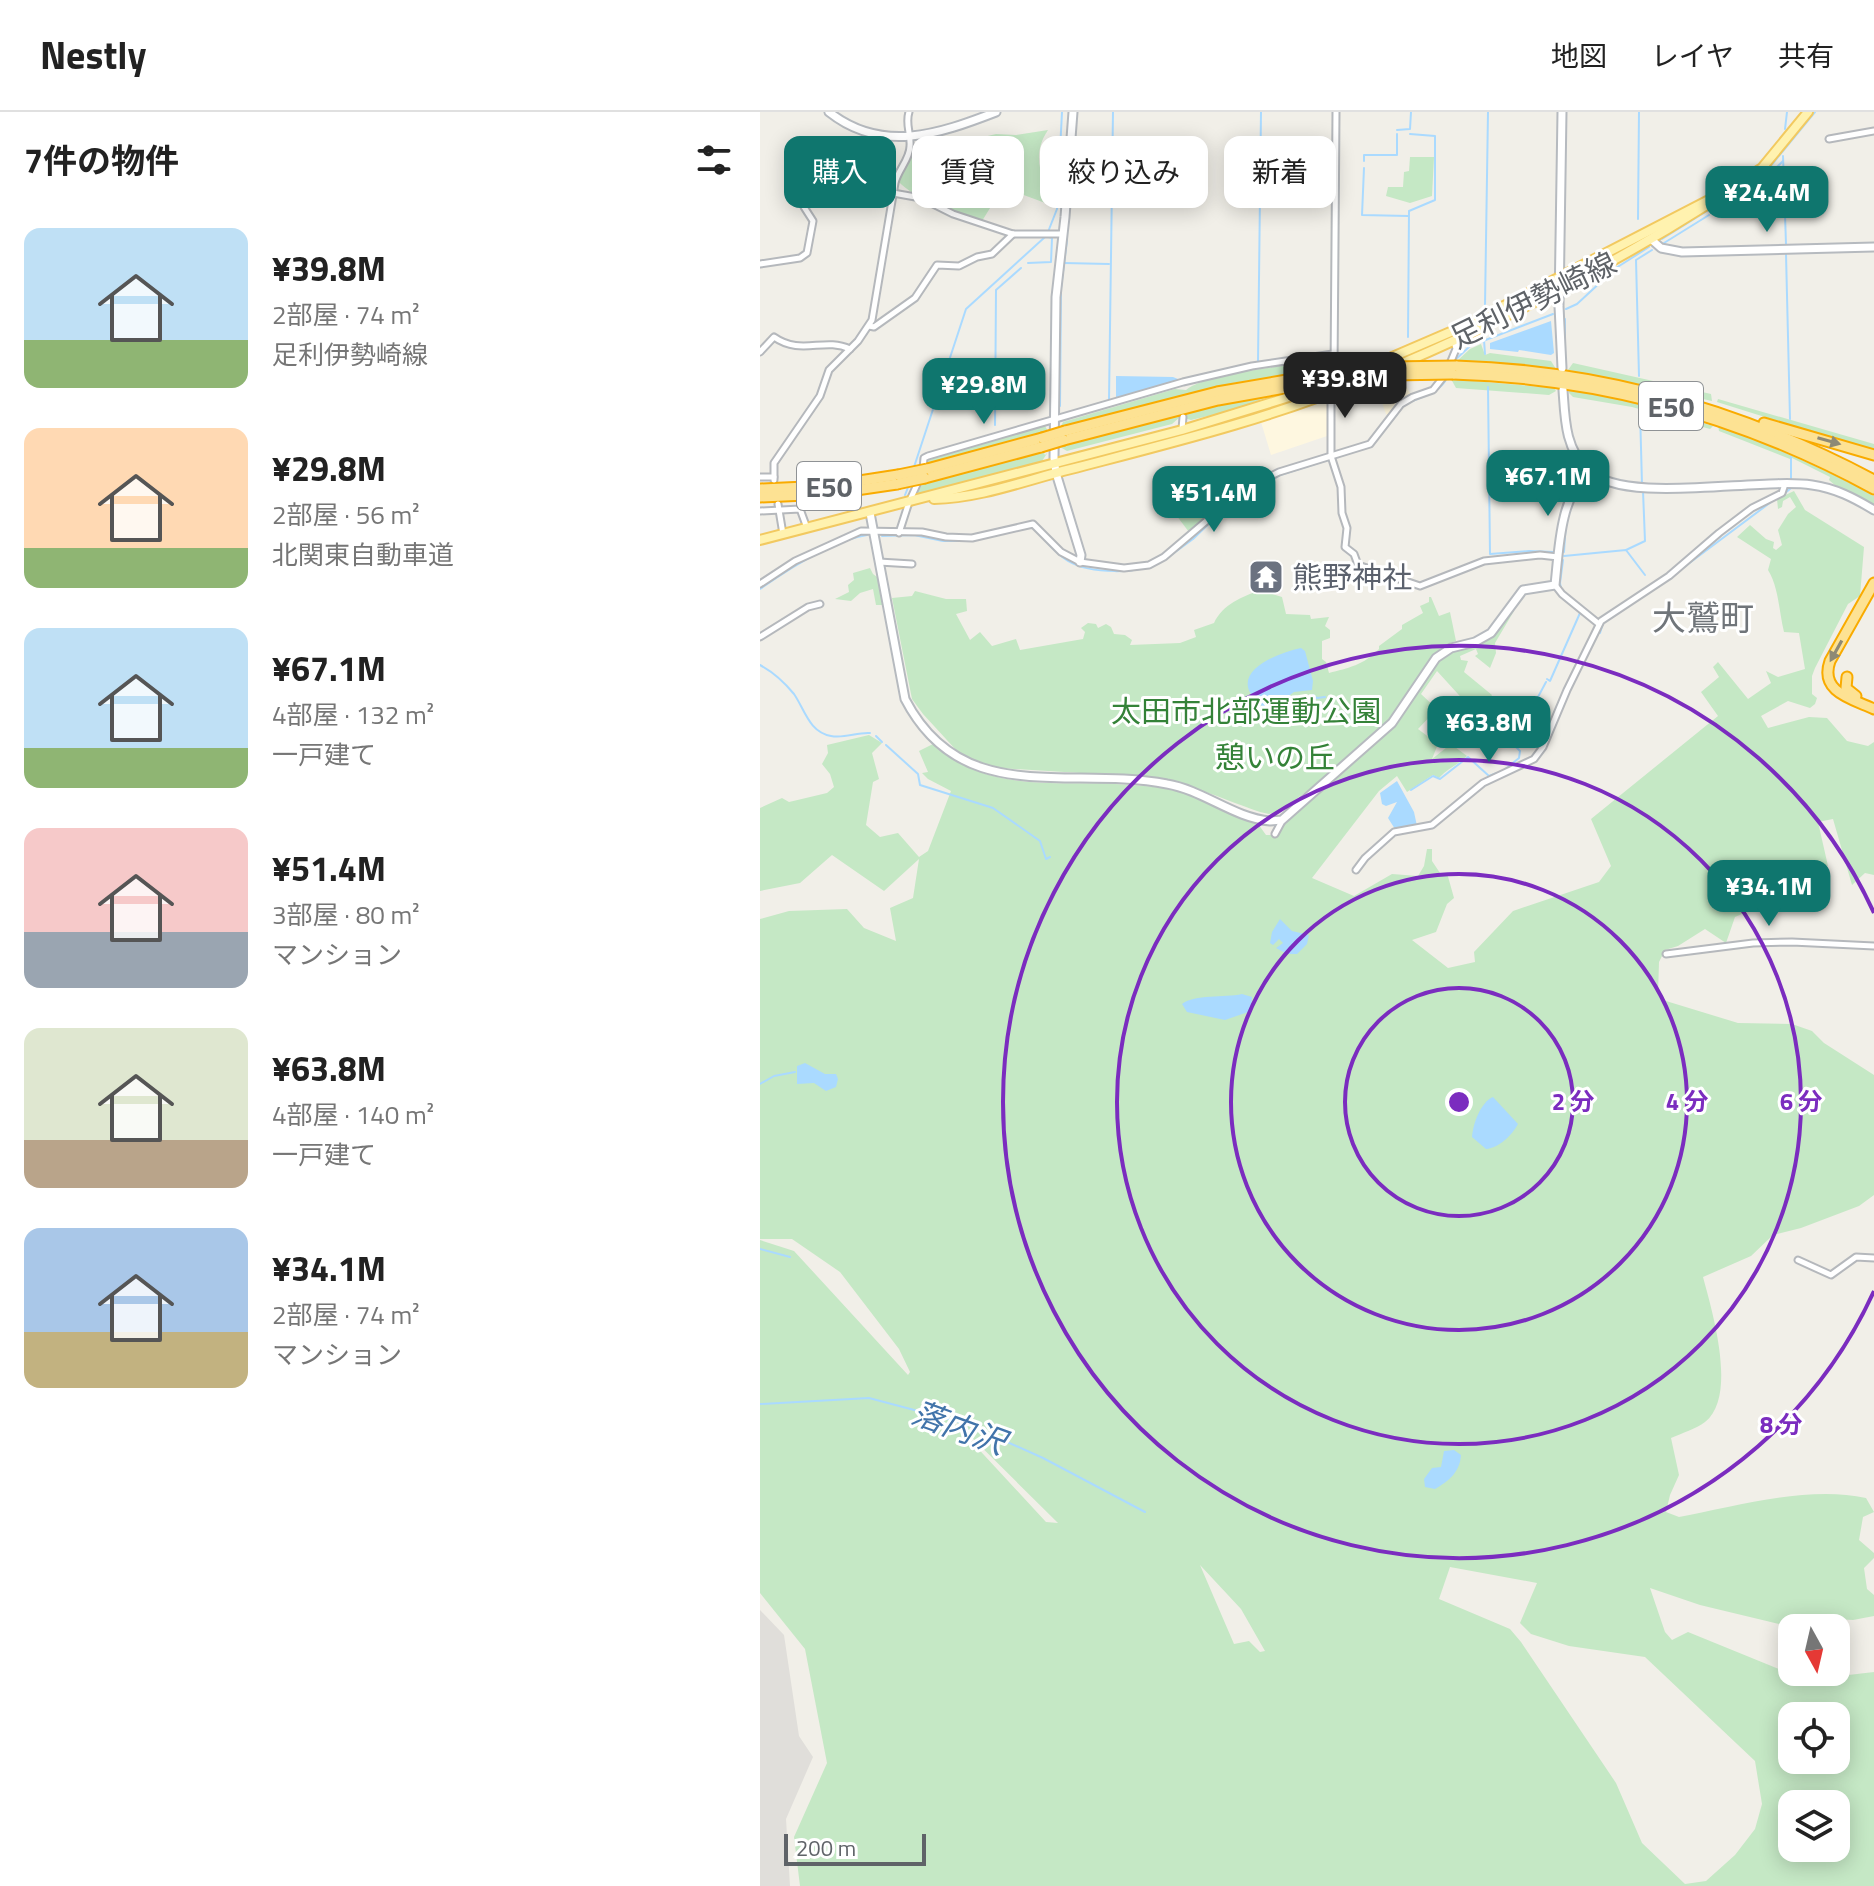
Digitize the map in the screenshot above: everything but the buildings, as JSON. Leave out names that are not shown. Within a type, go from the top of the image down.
[{"type":"highway","name":"E50","points":[[760,497],[829,494],[898,480],[1217,392],[1327,373],[1389,367],[1526,370],[1627,386],[1699,406],[1773,432],[1874,480]]},
{"type":"highway","name":"E50","points":[[1064,436],[1218,400],[1313,383],[1455,370],[1557,382],[1663,404],[1771,440],[1874,489]]},
{"type":"highway","points":[[1699,406],[1874,455]]},
{"type":"highway","name":"E50","points":[[760,489],[898,480]]},
{"type":"highway","points":[[1874,583],[1830,661],[1827,672],[1828,682],[1838,693],[1874,706]]},
{"type":"highway","points":[[1847,677],[1845,684],[1848,692],[1874,706]]},
{"type":"main road","name":"足利伊勢崎線","points":[[760,540],[1212,432],[1454,341],[1652,240],[1768,162],[1808,112]]},
{"type":"main road","name":"足利伊勢崎線","points":[[1055,468],[1331,388],[1452,332],[1730,189]]},
{"type":"main road","points":[[1622,245],[1643,237],[1652,240],[1654,227]]},
{"type":"street","points":[[829,112],[856,129],[888,137],[910,137],[955,127],[996,112]]},
{"type":"street","points":[[896,180],[910,151],[909,112]]},
{"type":"street","points":[[1073,112],[1056,297],[1054,420],[1055,468],[1081,555],[1080,562]]},
{"type":"street","points":[[1336,112],[1331,456],[1341,487],[1342,513],[1347,528],[1345,547],[1354,554],[1361,567],[1420,586],[1484,561],[1545,554],[1559,557]]},
{"type":"street","points":[[1562,112],[1559,289],[1562,368]]},
{"type":"street","points":[[1829,139],[1874,131]]},
{"type":"street","points":[[896,195],[921,198],[953,214],[1013,234],[1064,234]]},
{"type":"street","points":[[760,264],[806,255],[813,221],[806,208]]},
{"type":"street","points":[[760,477],[774,478],[774,463],[820,396],[826,374],[869,326],[876,307],[890,208]]},
{"type":"street","points":[[869,326],[874,327],[915,298],[937,265],[959,266],[992,254],[1013,234]]},
{"type":"street","points":[[1652,240],[1661,248],[1682,252],[1874,247]]},
{"type":"street","points":[[760,352],[774,337],[788,345],[809,347],[831,344],[850,349]]},
{"type":"street","points":[[760,584],[795,561],[853,533],[873,531],[922,532],[972,538],[1033,524],[1056,547],[1080,562],[1129,568],[1149,565],[1164,557],[1211,517],[1263,480],[1370,444],[1401,404],[1440,385],[1455,352],[1454,341]]},
{"type":"street","points":[[899,533],[918,484],[924,458],[1183,382],[1252,366],[1333,354]]},
{"type":"street","points":[[1183,382],[1183,390]]},
{"type":"street","points":[[1563,390],[1568,439],[1588,471],[1600,479],[1632,487],[1807,484],[1832,489],[1874,510]]},
{"type":"street","points":[[1182,430],[1183,417]]},
{"type":"street","points":[[1588,471],[1577,483],[1564,513],[1555,585],[1599,624]]},
{"type":"street","points":[[1356,870],[1394,832],[1432,825],[1483,783],[1536,758],[1599,624],[1669,576],[1741,516],[1782,493],[1785,484]]},
{"type":"street","points":[[760,511],[779,507],[801,510],[807,528]]},
{"type":"street","points":[[779,507],[783,534]]},
{"type":"street","points":[[870,513],[905,699],[917,719],[954,756],[984,769],[1014,775],[1171,784],[1265,820],[1282,820]]},
{"type":"street","points":[[879,562],[912,564]]},
{"type":"street","points":[[1275,834],[1282,820],[1392,723],[1436,658],[1451,648],[1475,642],[1491,633],[1523,590],[1555,585]]},
{"type":"street","points":[[760,637],[808,607],[820,604]]},
{"type":"street","points":[[1666,954],[1766,942],[1874,946]]},
{"type":"street","points":[[1798,1260],[1831,1275],[1856,1257],[1874,1258]]},
{"type":"shaded area","points":[[1328,399],[1327,436],[1271,455],[1261,422]]},
{"type":"shaded area","points":[[760,1610],[784,1635],[799,1736],[813,1757],[786,1819],[790,1886],[760,1886]]},
{"type":"green space","points":[[1048,130],[1045,136],[1040,136],[1040,201],[1024,195],[1024,136],[988,136]]},
{"type":"green space","points":[[912,149],[912,192],[898,181]]},
{"type":"green space","points":[[1410,157],[1434,157],[1432,196],[1410,203],[1386,196],[1388,187],[1403,187],[1404,172],[1409,171]]},
{"type":"green space","points":[[943,208],[990,208],[982,221]]},
{"type":"green space","points":[[1481,344],[1485,355],[1490,353],[1551,361],[1556,369],[1456,362]]},
{"type":"green space","points":[[1322,361],[1327,368],[1233,383],[1060,428],[1063,422],[1175,389],[1186,390],[1212,379]]},
{"type":"green space","points":[[1573,363],[1711,394],[1712,401],[1568,370]]},
{"type":"green space","points":[[1451,379],[1554,388],[1556,391],[1549,395],[1456,388]]},
{"type":"green space","points":[[1569,390],[1633,402],[1713,426],[1710,429],[1632,407],[1573,397]]},
{"type":"green space","points":[[1283,391],[1233,410],[1191,420],[1180,417],[1172,424],[1067,451],[1060,447],[1170,416]]},
{"type":"green space","points":[[1718,399],[1874,444],[1874,451],[1717,402]]},
{"type":"green space","points":[[1718,425],[1855,486],[1874,496],[1874,507],[1838,488],[1829,480],[1830,477],[1792,458],[1719,431]]},
{"type":"green space","points":[[1045,426],[1048,431],[927,465],[929,458]]},
{"type":"green space","points":[[1043,451],[1045,455],[1048,452],[1042,461],[913,497],[923,484]]},
{"type":"green space","points":[[1794,491],[1805,510],[1864,547],[1860,596],[1848,604],[1812,676],[1812,694],[1817,698],[1815,704],[1810,708],[1788,701],[1761,716],[1768,728],[1809,717],[1827,718],[1847,741],[1868,746],[1874,742],[1874,875],[1865,873],[1852,885],[1833,819],[1818,822],[1828,866],[1810,863],[1806,871],[1807,891],[1791,901],[1753,909],[1735,917],[1726,943],[1705,929],[1678,946],[1665,950],[1659,962],[1658,995],[1666,1001],[1738,1023],[1792,1024],[1812,1031],[1824,1043],[1874,1075],[1874,1195],[1859,1206],[1773,1235],[1751,1256],[1703,1277],[1720,1352],[1720,1393],[1715,1410],[1705,1422],[1671,1438],[1679,1475],[1666,1512],[1679,1517],[1797,1495],[1866,1498],[1874,1512],[1863,1517],[1859,1540],[1874,1553],[1874,1558],[1864,1568],[1867,1589],[1874,1595],[1874,1616],[1853,1620],[1850,1620],[1850,1614],[1778,1614],[1778,1624],[1700,1605],[1650,1588],[1665,1632],[1672,1640],[1688,1632],[1778,1669],[1778,1686],[1850,1686],[1850,1675],[1874,1672],[1874,1886],[800,1886],[794,1837],[827,1763],[805,1649],[760,1593],[760,1240],[794,1251],[908,1375],[910,1372],[899,1349],[840,1272],[792,1239],[760,1239],[760,919],[789,911],[847,909],[864,928],[896,941],[890,908],[913,898],[919,859],[884,891],[832,855],[800,883],[760,891],[760,808],[782,798],[789,802],[827,793],[834,787],[830,774],[822,764],[828,753],[827,745],[869,735],[882,743],[872,753],[879,779],[873,782],[866,825],[880,837],[898,833],[919,857],[928,851],[951,791],[922,773],[928,772],[919,751],[935,743],[952,758],[994,776],[1042,783],[1112,783],[1112,775],[999,768],[957,751],[912,699],[892,598],[912,596],[915,591],[946,599],[966,599],[967,611],[956,614],[970,640],[980,632],[992,646],[1016,639],[1020,650],[1083,639],[1085,632],[1081,628],[1088,623],[1096,624],[1098,628],[1106,624],[1114,634],[1125,635],[1132,640],[1130,645],[1180,643],[1196,637],[1194,630],[1214,623],[1222,611],[1234,602],[1260,590],[1282,597],[1286,614],[1310,615],[1311,619],[1329,617],[1325,626],[1330,630],[1330,638],[1322,641],[1322,659],[1329,673],[1368,659],[1379,646],[1402,629],[1402,625],[1423,613],[1420,606],[1429,602],[1431,597],[1439,616],[1450,612],[1456,641],[1446,645],[1429,661],[1397,710],[1372,737],[1284,809],[1269,814],[1170,781],[1114,775],[1115,784],[1159,787],[1184,793],[1256,821],[1266,835],[1273,835],[1288,816],[1391,727],[1445,652],[1483,640],[1510,609],[1514,611],[1495,643],[1496,653],[1490,668],[1475,656],[1478,654],[1476,649],[1460,656],[1461,660],[1468,661],[1464,672],[1492,695],[1475,725],[1455,722],[1468,705],[1437,671],[1421,694],[1437,709],[1418,729],[1438,744],[1432,759],[1451,744],[1467,756],[1439,778],[1433,775],[1407,792],[1397,776],[1379,791],[1312,878],[1354,896],[1392,874],[1418,876],[1424,866],[1427,849],[1432,849],[1432,861],[1440,873],[1447,873],[1454,898],[1447,904],[1436,932],[1412,940],[1448,968],[1475,962],[1474,952],[1513,911],[1599,882],[1611,866],[1591,819],[1718,716],[1701,692],[1719,677],[1713,667],[1718,662],[1748,699],[1771,683],[1766,671],[1778,677],[1805,669],[1799,633],[1784,632],[1777,592],[1768,570],[1771,559],[1737,537],[1750,525],[1774,542],[1773,548],[1776,550],[1782,545],[1778,530],[1796,507],[1790,497],[1778,509],[1777,499]],"holes":[[[949,1415],[1058,1523],[1046,1522]],[[1200,1565],[1241,1609],[1265,1651],[1260,1652],[1249,1641],[1234,1644]],[[1450,1567],[1537,1583],[1520,1623],[1531,1634],[1569,1646],[1645,1657],[1755,1761],[1762,1804],[1755,1829],[1735,1855],[1706,1881],[1685,1884],[1642,1843],[1616,1783],[1521,1642],[1510,1629],[1439,1599]]]},
{"type":"green space","points":[[1201,499],[1208,517],[1189,532],[1170,507]]},
{"type":"green space","points":[[870,568],[877,577],[883,605],[876,605],[873,589],[860,593],[851,601],[835,599],[849,592],[848,585],[854,580],[853,573]]},
{"type":"sand","points":[[1403,380],[1411,395],[1400,402],[1389,416],[1375,383]]},
{"type":"water","points":[[1551,321],[1554,353],[1551,355],[1490,349],[1490,343]]},
{"type":"water","points":[[1116,376],[1173,377],[1178,379],[1116,398]]},
{"type":"water","points":[[1301,648],[1305,651],[1313,681],[1312,690],[1294,692],[1272,708],[1262,706],[1251,695],[1248,685],[1250,676],[1266,661]]},
{"type":"water","points":[[1397,781],[1414,812],[1417,826],[1395,829],[1388,818],[1397,802],[1386,806],[1382,804],[1380,793]]},
{"type":"water","points":[[1280,919],[1292,931],[1309,935],[1307,944],[1297,954],[1287,954],[1276,948],[1283,943],[1279,939],[1273,945],[1270,943]]},
{"type":"water","points":[[1242,994],[1252,997],[1251,1011],[1225,1020],[1187,1012],[1182,1004],[1202,997]]},
{"type":"water","points":[[805,1063],[825,1074],[836,1074],[836,1087],[826,1091],[814,1083],[797,1084],[797,1066]]},
{"type":"water","points":[[1493,1097],[1518,1124],[1505,1140],[1486,1149],[1472,1137],[1481,1108]]},
{"type":"water","points":[[1454,1450],[1461,1455],[1453,1475],[1435,1489],[1425,1487],[1424,1479],[1432,1468],[1441,1467],[1444,1451]]},
{"type":"waterway","points":[[1048,232],[1057,209],[1062,112]]},
{"type":"waterway","points":[[1075,132],[1077,112]]},
{"type":"waterway","points":[[1109,400],[1113,112]]},
{"type":"waterway","points":[[1258,362],[1261,112]]},
{"type":"waterway","points":[[1397,130],[1410,129],[1411,112]]},
{"type":"waterway","points":[[1485,306],[1488,112]]},
{"type":"waterway","points":[[1564,193],[1566,112]]},
{"type":"waterway","points":[[1638,219],[1639,112]]},
{"type":"waterway","points":[[1785,129],[1787,112]]},
{"type":"waterway","points":[[1711,208],[1765,173],[1815,112]]},
{"type":"waterway","points":[[1364,161],[1364,155],[1397,155],[1397,134]]},
{"type":"waterway","points":[[1408,337],[1409,211],[1435,200],[1435,136],[1410,134]]},
{"type":"waterway","points":[[1783,156],[1786,244]]},
{"type":"waterway","points":[[1712,213],[1764,180],[1783,161]]},
{"type":"waterway","points":[[1364,168],[1362,215],[1408,216]]},
{"type":"waterway","points":[[1662,239],[1707,211]]},
{"type":"waterway","points":[[1664,243],[1709,215]]},
{"type":"waterway","points":[[1068,218],[1068,229]]},
{"type":"waterway","points":[[1564,227],[1564,254]]},
{"type":"waterway","points":[[1028,263],[1051,262],[1052,238],[1045,236]]},
{"type":"waterway","points":[[914,467],[966,309],[1045,237]]},
{"type":"waterway","points":[[1060,406],[1061,288],[1067,240]]},
{"type":"waterway","points":[[1566,309],[1577,304],[1616,268],[1649,247]]},
{"type":"waterway","points":[[1639,376],[1636,260],[1652,250]]},
{"type":"waterway","points":[[1786,254],[1790,419]]},
{"type":"waterway","points":[[1064,263],[1109,264]]},
{"type":"waterway","points":[[995,425],[996,290],[1021,268]]},
{"type":"waterway","points":[[1454,361],[1470,346],[1553,314]]},
{"type":"waterway","points":[[1565,319],[1565,336]]},
{"type":"waterway","points":[[1484,340],[1485,354]]},
{"type":"waterway","points":[[1566,359],[1566,368]]},
{"type":"waterway","points":[[1400,408],[1432,393],[1447,378]]},
{"type":"waterway","points":[[1488,387],[1490,554],[1554,552]]},
{"type":"waterway","points":[[1567,391],[1567,396]]},
{"type":"waterway","points":[[1640,410],[1642,485]]},
{"type":"waterway","points":[[1376,440],[1397,414]]},
{"type":"waterway","points":[[1229,507],[1280,475],[1369,447]]},
{"type":"waterway","points":[[1791,457],[1791,479]]},
{"type":"waterway","points":[[905,495],[909,485]]},
{"type":"waterway","points":[[1784,494],[1791,488]]},
{"type":"waterway","points":[[1626,550],[1645,541],[1643,491]]},
{"type":"waterway","points":[[1572,504],[1576,495]]},
{"type":"waterway","points":[[1668,579],[1775,499]]},
{"type":"waterway","points":[[1167,558],[1217,516]]},
{"type":"waterway","points":[[1564,552],[1566,521]]},
{"type":"waterway","points":[[882,536],[914,535],[943,541],[970,541],[1007,532]]},
{"type":"waterway","points":[[760,589],[826,549],[867,535]]},
{"type":"waterway","points":[[1044,539],[1068,561],[1089,568],[1128,571],[1162,561]]},
{"type":"waterway","points":[[1564,556],[1626,550],[1645,575]]},
{"type":"waterway","points":[[1561,589],[1563,560]]},
{"type":"waterway","points":[[1583,608],[1591,615]]},
{"type":"waterway","points":[[1547,679],[1550,681],[1580,613]]},
{"type":"waterway","points":[[1600,633],[1603,623]]},
{"type":"waterway","points":[[760,665],[790,690],[817,730],[836,737],[870,733]]},
{"type":"waterway","points":[[1503,771],[1519,758],[1520,751],[1516,747],[1522,736],[1522,727],[1546,682]]},
{"type":"waterway","points":[[1313,695],[1325,697]]},
{"type":"waterway","points":[[876,736],[882,742]]},
{"type":"waterway","points":[[886,745],[918,774],[920,785],[993,808],[1040,841],[1046,859],[1050,857]]},
{"type":"waterway","points":[[1411,790],[1433,776],[1440,779],[1468,757],[1489,776],[1497,773]]},
{"type":"waterway","points":[[760,1084],[774,1076],[795,1072]]},
{"type":"waterway","points":[[760,1249],[790,1257]]},
{"type":"waterway","name":"落内沢","points":[[760,1404],[869,1398],[967,1424],[1043,1458],[1145,1512]]},
{"type":"place","name":"熊野神社","points":[[1266,577]]},
{"type":"district","name":"大鷲町","points":[[1703,617]]},
{"type":"park label","name":"太田市北部運動公園","points":[[1246,711]]},
{"type":"park label","name":"憩いの丘","points":[[1275,757]]}]
